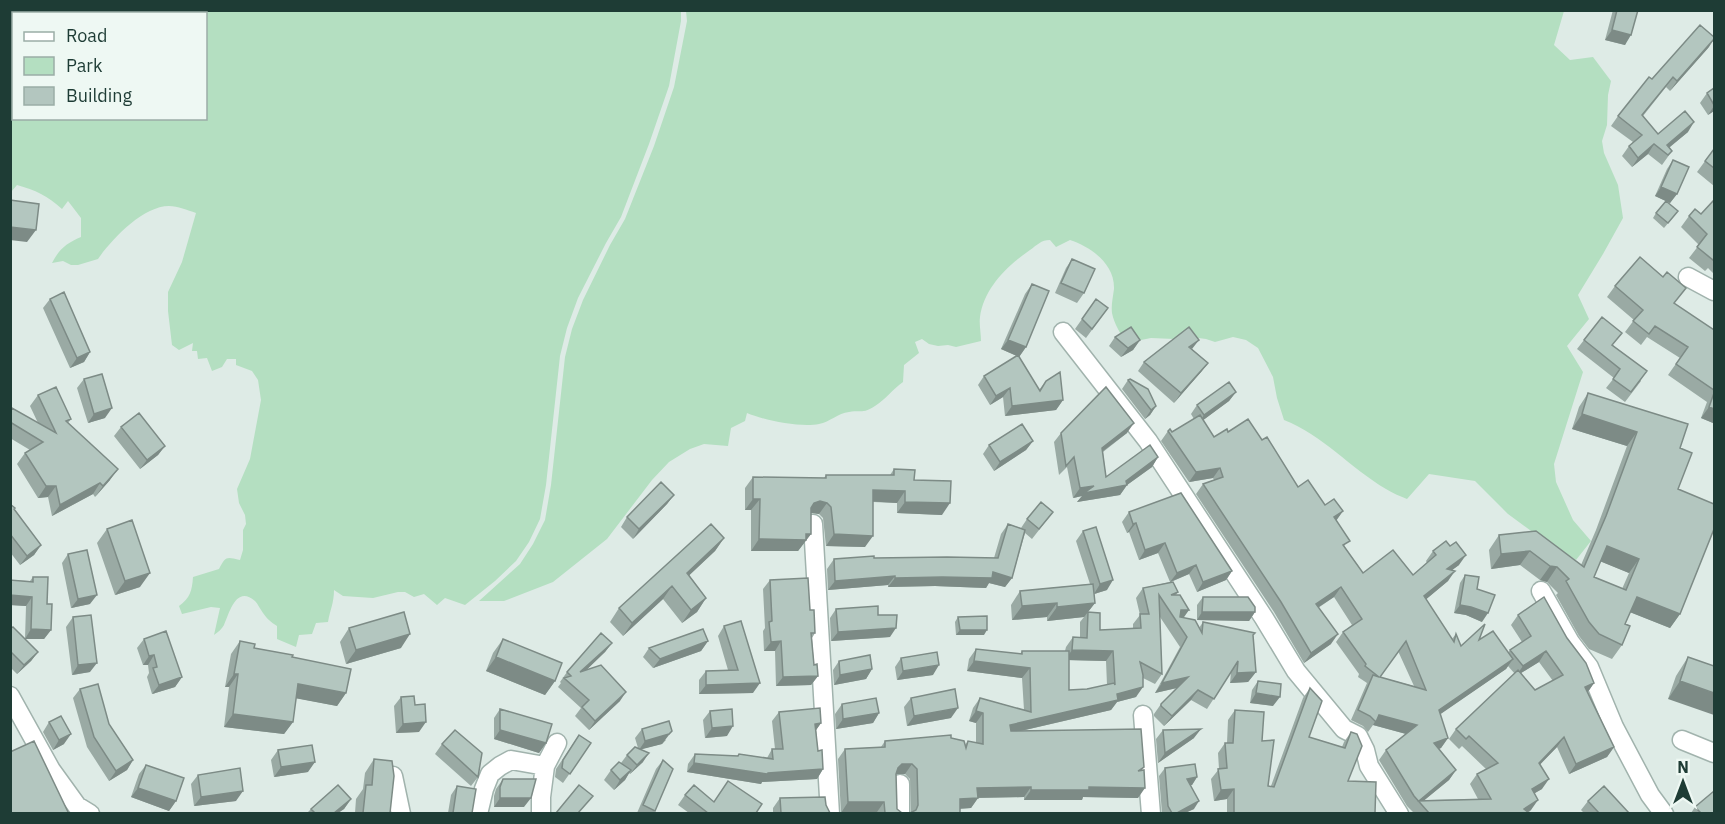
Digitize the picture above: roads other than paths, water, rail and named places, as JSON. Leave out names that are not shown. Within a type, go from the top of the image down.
[{"type":"street","points":[[1688,277],[1714,291]]},
{"type":"street","points":[[1063,332],[1149,441],[1296,671],[1344,729],[1358,736],[1369,766],[1399,813]]},
{"type":"street","points":[[813,524],[830,813]]},
{"type":"street","points":[[1541,591],[1570,642],[1589,667],[1614,728],[1650,795],[1664,813]]},
{"type":"street","points":[[10,696],[51,770],[77,806],[90,813]]},
{"type":"street","points":[[1143,715],[1152,813]]},
{"type":"street","points":[[1682,740],[1714,753]]},
{"type":"street","points":[[541,813],[545,766],[557,743]]},
{"type":"street","points":[[478,813],[490,774],[500,766],[511,760],[545,766]]},
{"type":"street","points":[[393,776],[401,813]]},
{"type":"street","points":[[900,784],[900,813]]}]
